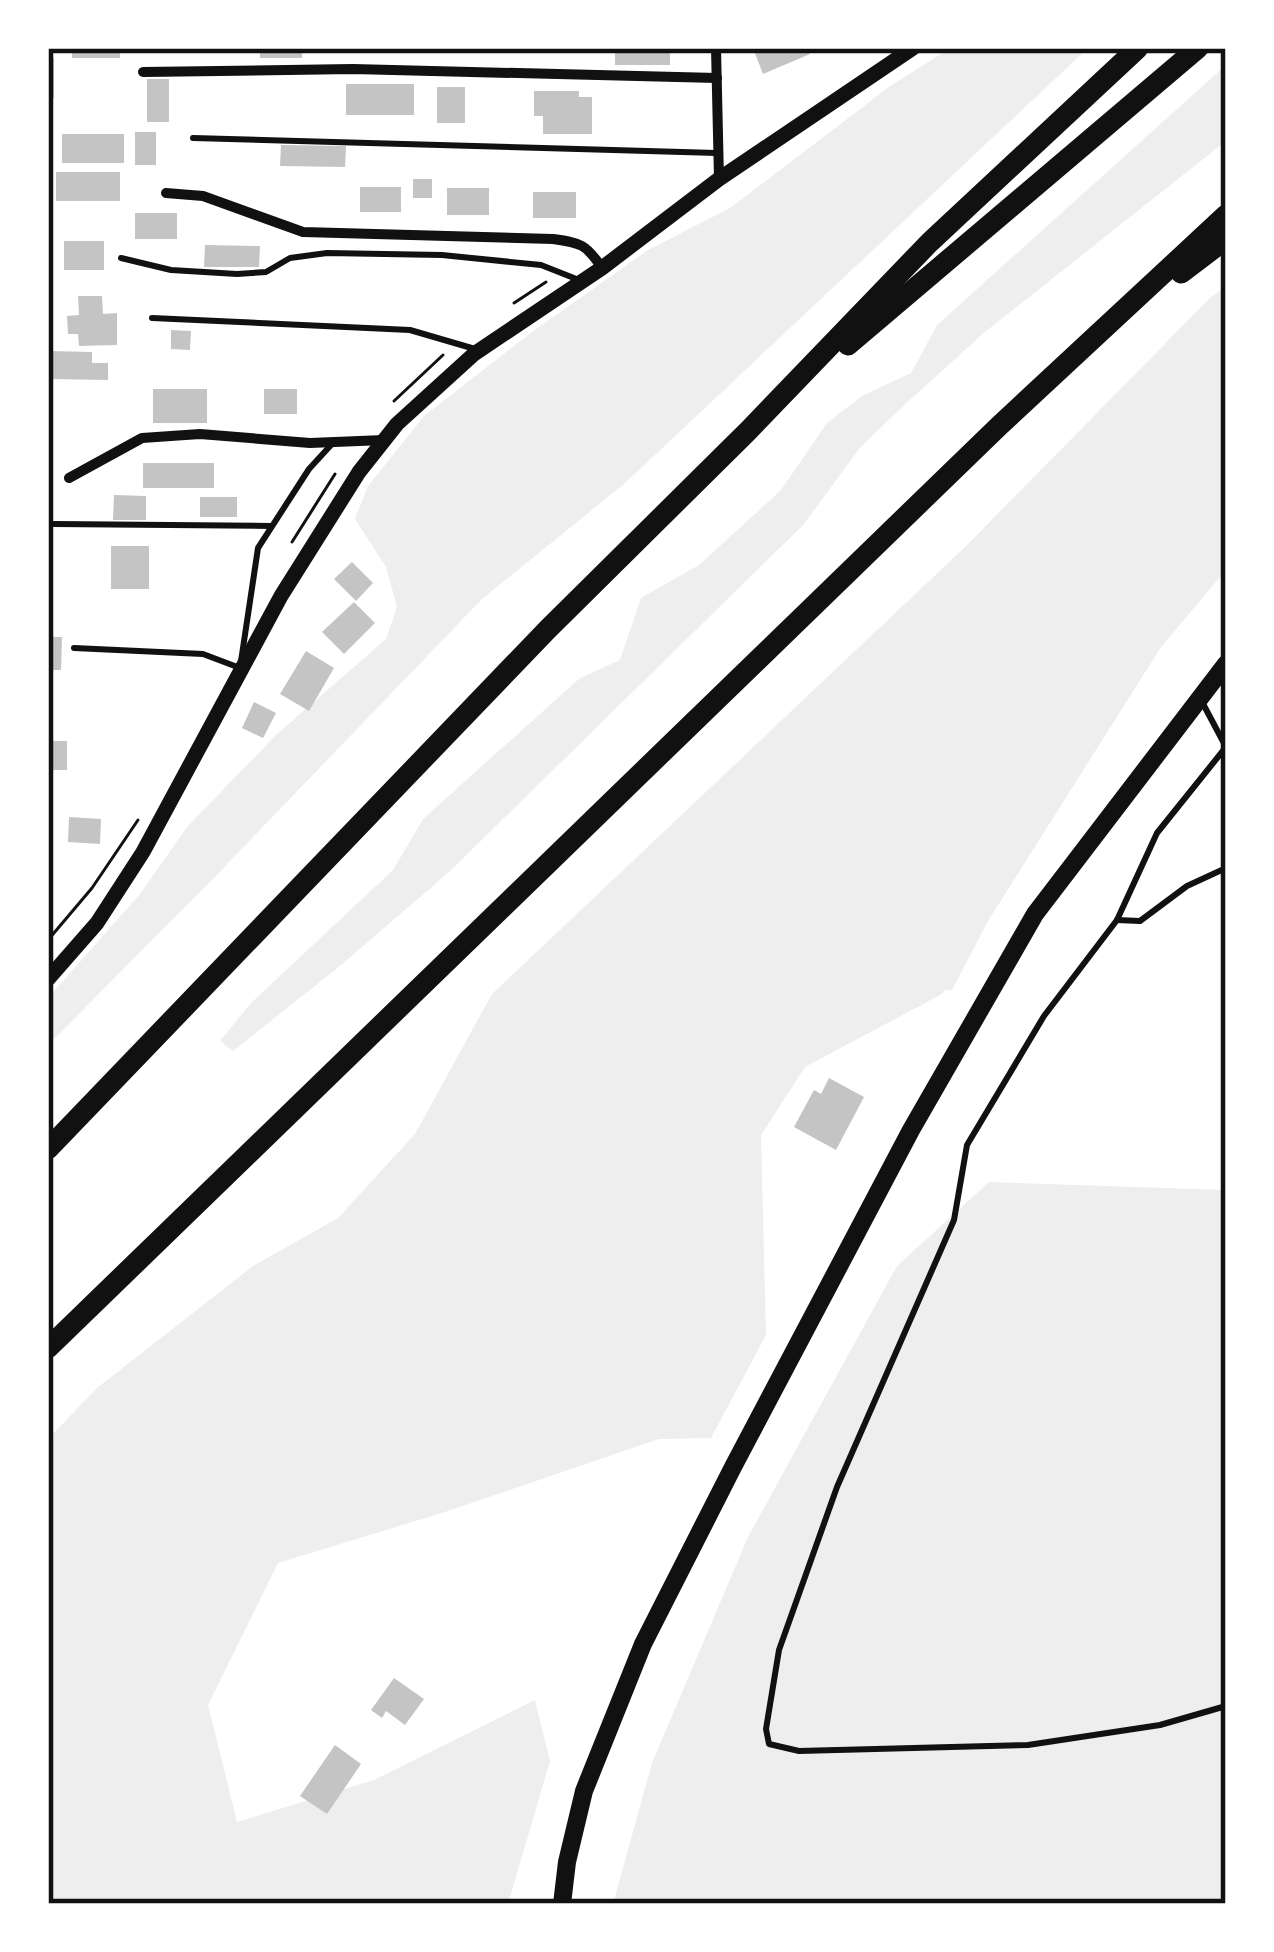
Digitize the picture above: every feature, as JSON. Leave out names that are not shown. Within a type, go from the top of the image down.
[{"type":"highway","points":[[48,1149],[548,629],[929,243],[1138,48]]},
{"type":"highway","points":[[748,431],[1198,48]]},
{"type":"highway","points":[[48,1348],[1226,214]]},
{"type":"highway","points":[[1089,341],[1226,239]]},
{"type":"main road","points":[[48,979],[97,923],[143,852],[240,668],[320,531],[398,424],[480,351],[602,268],[719,179],[913,48]]},
{"type":"main road","points":[[562,1904],[584,1791],[643,1644],[911,1130],[1035,914],[1226,664]]},
{"type":"street","points":[[716,48],[719,179]]},
{"type":"street","points":[[143,72],[353,69],[717,78]]},
{"type":"street","points":[[166,193],[203,196],[303,232],[580,243],[602,268]]},
{"type":"street","points":[[69,478],[142,438],[200,434],[334,443],[384,440]]},
{"type":"lane","points":[[193,138],[718,153]]},
{"type":"lane","points":[[121,259],[171,270],[237,274],[266,272],[290,257],[327,253],[442,254],[541,265],[582,282]]},
{"type":"lane","points":[[152,318],[410,330],[480,351]]},
{"type":"lane","points":[[74,648],[203,654],[240,668],[258,548],[309,469],[334,443]]},
{"type":"lane","points":[[54,524],[271,526]]},
{"type":"lane","points":[[1199,697],[1226,747],[1157,833],[1117,920],[1044,1016],[967,1144],[954,1220],[837,1487],[779,1650],[766,1729],[770,1744],[799,1750],[1028,1745],[1160,1725],[1226,1706]]},
{"type":"lane","points":[[1117,920],[1140,921],[1187,886],[1226,868]]},
{"type":"path","points":[[48,940],[92,888],[142,815]]},
{"type":"shaded area","points":[[950,48],[1088,48],[624,484],[482,599],[48,1045],[48,998],[140,894],[187,827],[277,734],[386,639],[397,607],[386,567],[355,519],[368,486],[424,416],[648,250],[730,208],[889,87]]},
{"type":"shaded area","points":[[1226,65],[1226,141],[985,332],[903,406],[859,449],[804,524],[449,872],[233,1051],[220,1041],[250,1004],[393,870],[423,819],[580,678],[620,660],[641,598],[699,565],[781,490],[827,423],[862,396],[911,373],[937,325]]},
{"type":"shaded area","points":[[1226,286],[1226,570],[1161,647],[988,921],[952,990],[805,1067],[761,1135],[766,1335],[711,1438],[659,1439],[278,1563],[208,1705],[237,1822],[374,1780],[535,1700],[550,1761],[508,1904],[48,1904],[48,1439],[97,1388],[253,1266],[338,1218],[415,1134],[492,994],[964,548]]},
{"type":"shaded area","points":[[989,1182],[1226,1190],[1226,1904],[613,1904],[652,1763],[748,1537],[897,1266]]},
{"type":"building","points":[[72,48],[120,48],[120,58],[72,58]]},
{"type":"building","points":[[260,48],[302,48],[302,58],[260,58]]},
{"type":"building","points":[[615,48],[670,48],[670,65],[615,65]]},
{"type":"building","points":[[753,48],[808,48],[810,54],[763,74]]},
{"type":"building","points":[[48,58],[54,58],[54,98],[48,98]]},
{"type":"building","points":[[147,79],[169,79],[169,122],[147,122]]},
{"type":"building","points":[[346,84],[414,84],[414,115],[346,115]]},
{"type":"building","points":[[437,87],[465,87],[465,123],[437,123]]},
{"type":"building","points":[[534,91],[579,91],[579,97],[592,97],[592,134],[543,134],[543,116],[534,116]]},
{"type":"building","points":[[135,132],[156,132],[156,165],[135,165]]},
{"type":"building","points":[[62,134],[124,134],[124,163],[62,163]]},
{"type":"building","points":[[281,145],[346,146],[345,167],[280,166]]},
{"type":"building","points":[[56,172],[120,172],[120,201],[56,201]]},
{"type":"building","points":[[413,179],[432,179],[432,198],[413,198]]},
{"type":"building","points":[[360,187],[401,187],[401,212],[360,212]]},
{"type":"building","points":[[447,188],[489,188],[489,215],[447,215]]},
{"type":"building","points":[[533,192],[576,192],[576,218],[533,218]]},
{"type":"building","points":[[135,213],[177,213],[177,239],[135,239]]},
{"type":"building","points":[[64,241],[104,241],[104,270],[64,270]]},
{"type":"building","points":[[205,245],[260,246],[259,267],[204,267]]},
{"type":"building","points":[[78,296],[102,296],[103,314],[117,313],[117,345],[79,346],[78,334],[68,334],[67,316],[79,315]]},
{"type":"building","points":[[171,330],[191,331],[190,350],[171,349]]},
{"type":"building","points":[[50,351],[92,352],[92,363],[108,363],[108,380],[50,379]]},
{"type":"building","points":[[153,389],[207,389],[207,423],[153,423]]},
{"type":"building","points":[[264,389],[297,389],[297,414],[264,414]]},
{"type":"building","points":[[143,463],[214,463],[214,488],[143,488]]},
{"type":"building","points":[[114,495],[146,496],[146,520],[113,520]]},
{"type":"building","points":[[200,497],[237,497],[237,517],[200,517]]},
{"type":"building","points":[[111,546],[149,546],[149,589],[111,589]]},
{"type":"building","points":[[352,562],[373,583],[356,601],[334,579]]},
{"type":"building","points":[[354,602],[375,623],[344,654],[322,632]]},
{"type":"building","points":[[48,637],[62,637],[61,670],[48,670]]},
{"type":"building","points":[[306,651],[334,668],[309,711],[280,694]]},
{"type":"building","points":[[254,702],[276,713],[263,738],[242,728]]},
{"type":"building","points":[[48,741],[67,741],[67,770],[48,770]]},
{"type":"building","points":[[69,817],[101,819],[100,844],[68,842]]},
{"type":"building","points":[[829,1078],[864,1097],[836,1150],[794,1127],[814,1090],[821,1094]]},
{"type":"building","points":[[394,1678],[424,1699],[405,1725],[386,1711],[382,1718],[371,1710]]},
{"type":"building","points":[[335,1745],[361,1764],[327,1814],[300,1796]]}]
